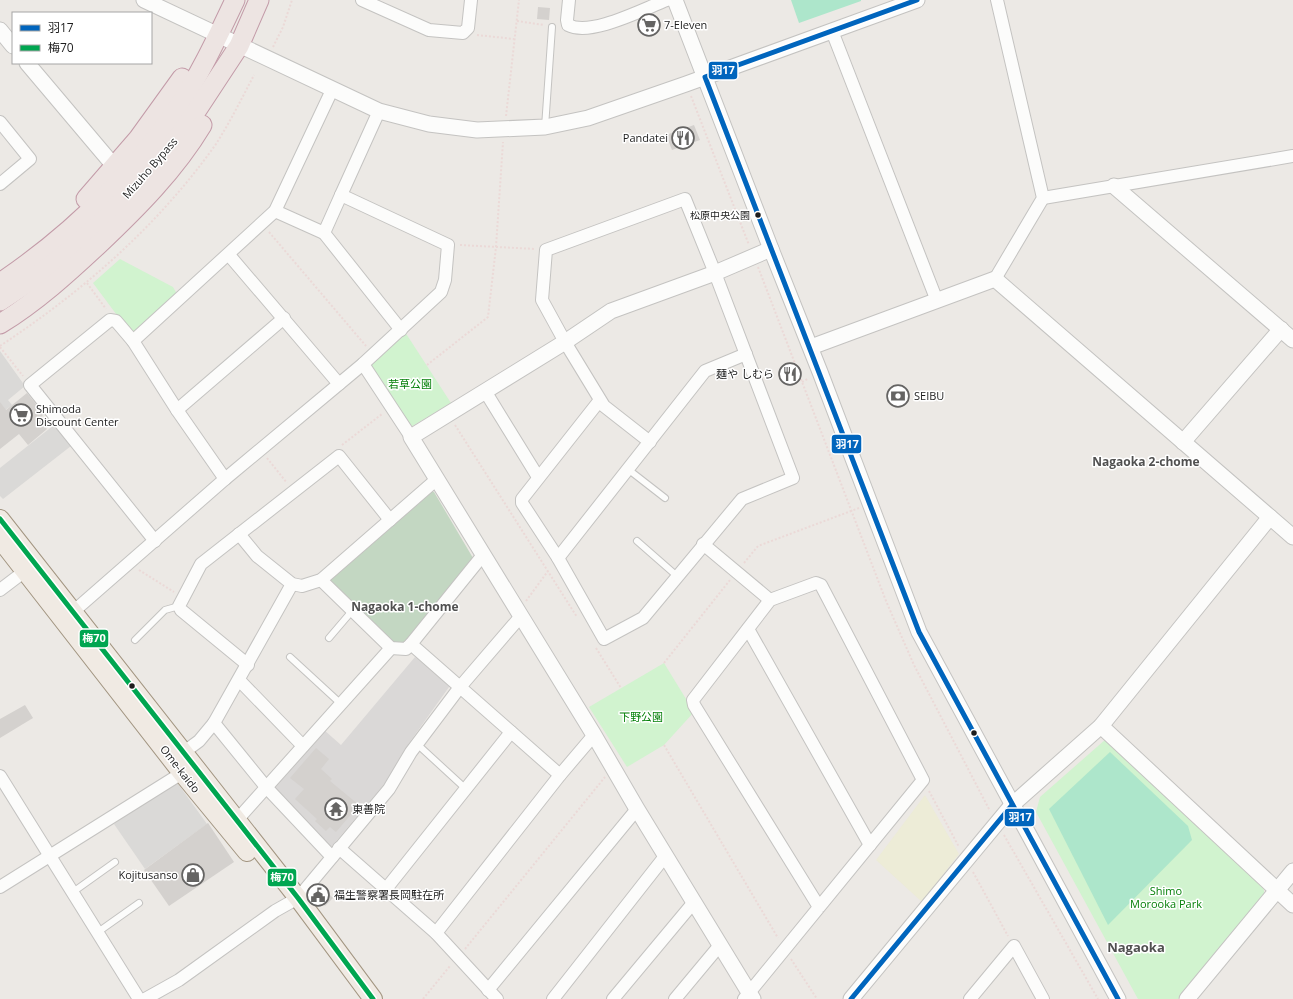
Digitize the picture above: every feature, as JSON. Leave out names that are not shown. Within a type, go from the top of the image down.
[{"type":"highway","name":"Mizuho Bypass","points":[[0,284],[36,259],[88,215],[126,176],[177,109],[218,36],[235,0]]},
{"type":"highway","name":"Mizuho Bypass","points":[[0,301],[33,279],[69,251],[105,219],[166,153],[189,122],[239,46],[260,0]]},
{"type":"highway","points":[[0,271],[42,239],[97,188],[138,139],[196,58],[218,36]]},
{"type":"highway","points":[[0,324],[72,270],[119,225],[161,181],[181,156],[219,95],[239,46]]},
{"type":"main road","name":"Ome-kaido","points":[[0,518],[237,820],[360,999]]},
{"type":"main road","name":"Ome-kaido","points":[[0,539],[182,773],[293,900],[373,999]]},
{"type":"street","points":[[144,0],[379,111],[429,124],[477,130],[545,127],[611,111],[917,0]]},
{"type":"street","points":[[362,0],[384,5],[429,30],[463,33],[468,28],[471,0]]},
{"type":"street","points":[[569,0],[567,20],[568,25],[573,28],[596,27],[666,0]]},
{"type":"street","points":[[675,0],[771,250],[811,348],[919,632],[1118,999]]},
{"type":"street","points":[[811,348],[995,279],[1043,198],[997,0]]},
{"type":"street","points":[[0,30],[12,45]]},
{"type":"street","points":[[832,31],[937,301]]},
{"type":"street","points":[[28,64],[114,166]]},
{"type":"street","points":[[133,341],[229,255],[275,211],[332,90]]},
{"type":"street","points":[[324,233],[379,111]]},
{"type":"street","points":[[0,122],[30,159],[0,184]]},
{"type":"street","points":[[1043,198],[1293,156]]},
{"type":"street","points":[[1114,186],[1293,340]]},
{"type":"street","points":[[74,611],[225,479],[363,364],[441,292],[445,280],[448,245],[341,195]]},
{"type":"street","points":[[600,400],[524,495],[522,503],[558,558],[604,639],[643,618],[703,544],[742,499],[793,478],[715,273],[685,200],[546,250],[542,300],[565,342],[604,406],[650,442]]},
{"type":"street","points":[[275,211],[324,233],[401,330]]},
{"type":"street","points":[[411,437],[565,342],[611,311],[715,273],[771,250]]},
{"type":"street","points":[[229,255],[339,384]]},
{"type":"street","points":[[995,279],[1293,536]]},
{"type":"street","points":[[177,410],[284,318]]},
{"type":"street","points":[[155,541],[30,385],[110,320],[114,320],[133,341],[177,410],[225,479]]},
{"type":"street","points":[[1183,442],[1281,330]]},
{"type":"street","points":[[558,558],[705,371],[746,354]]},
{"type":"street","points":[[363,364],[411,437],[483,556],[520,613],[720,945],[749,997],[785,949],[923,780],[821,585],[816,583],[770,600],[693,700],[694,705],[819,907]]},
{"type":"street","points":[[485,391],[538,477]]},
{"type":"street","points":[[248,665],[181,610],[179,606],[201,564],[339,456],[390,520]]},
{"type":"street","points":[[238,534],[257,556],[292,584],[302,586],[321,580],[437,480]]},
{"type":"street","points":[[851,999],[1012,805],[1101,726],[1270,517]]},
{"type":"street","points":[[703,544],[770,600]]},
{"type":"street","points":[[321,580],[392,648],[406,649],[483,556]]},
{"type":"street","points":[[0,590],[25,571]]},
{"type":"street","points":[[184,752],[200,741],[214,723],[248,665],[292,584]]},
{"type":"street","points":[[145,999],[179,980],[293,900],[389,789],[418,744],[460,687],[520,613]]},
{"type":"street","points":[[748,629],[870,845]]},
{"type":"street","points":[[411,644],[560,774]]},
{"type":"street","points":[[237,820],[340,703],[392,648]]},
{"type":"street","points":[[239,680],[303,746]]},
{"type":"street","points":[[214,723],[266,787],[336,852],[386,889],[436,933],[497,999]]},
{"type":"street","points":[[1101,726],[1293,905]]},
{"type":"street","points":[[386,889],[511,732]]},
{"type":"street","points":[[436,933],[560,774],[594,735]]},
{"type":"street","points":[[0,887],[182,773]]},
{"type":"street","points":[[0,776],[51,855],[139,999]]},
{"type":"street","points":[[488,990],[637,809]]},
{"type":"street","points":[[553,999],[666,855]]},
{"type":"street","points":[[1187,999],[1293,871]]},
{"type":"street","points":[[613,999],[694,902]]},
{"type":"street","points":[[675,999],[720,945]]},
{"type":"street","points":[[970,999],[1014,946],[1043,999]]},
{"type":"lane","points":[[545,127],[552,27]]},
{"type":"lane","points":[[628,470],[665,498]]},
{"type":"lane","points":[[637,541],[677,576]]},
{"type":"lane","points":[[135,640],[165,610],[179,606]]},
{"type":"lane","points":[[329,638],[352,611]]},
{"type":"lane","points":[[290,657],[340,703]]},
{"type":"lane","points":[[418,744],[466,789]]},
{"type":"lane","points":[[74,892],[115,862]]},
{"type":"lane","points":[[98,932],[139,903]]},
{"type":"path","points":[[268,59],[283,27],[292,0]]},
{"type":"path","points":[[427,365],[488,317],[496,247],[504,130],[518,0]]},
{"type":"path","points":[[463,33],[514,39]]},
{"type":"path","points":[[261,224],[373,355]]},
{"type":"path","points":[[448,245],[546,250]]},
{"type":"path","points":[[88,283],[114,320]]},
{"type":"path","points":[[0,347],[30,385]]},
{"type":"path","points":[[448,414],[580,623]]},
{"type":"path","points":[[260,450],[290,486]]},
{"type":"path","points":[[664,663],[758,546],[869,503]]},
{"type":"path","points":[[520,613],[548,571]]},
{"type":"path","points":[[593,642],[621,688]]},
{"type":"path","points":[[664,745],[785,949],[817,999]]},
{"type":"path","points":[[423,999],[613,767]]},
{"type":"path","points":[[923,780],[1014,946]]},
{"type":"shaded area","points":[[0,351],[25,386],[8,400],[12,405],[0,414]]},
{"type":"shaded area","points":[[54,425],[71,446],[3,499],[0,496],[0,468]]},
{"type":"shaded area","points":[[415,657],[449,683],[449,687],[409,743],[385,783],[332,846],[327,848],[275,788],[275,783],[324,730],[341,745]]},
{"type":"shaded area","points":[[176,781],[207,824],[145,869],[114,824]]},
{"type":"green space","points":[[791,0],[861,0],[861,1],[799,23]]},
{"type":"green space","points":[[120,259],[173,287],[177,294],[131,334],[93,283]]},
{"type":"green space","name":"若草公園","points":[[405,332],[451,403],[409,428],[371,368],[370,361]]},
{"type":"green space","points":[[428,491],[434,492],[473,558],[403,646],[397,646],[328,582],[328,577]]},
{"type":"green space","name":"下野公園","points":[[664,663],[694,712],[664,745],[627,767],[589,707]]},
{"type":"green space","name":"Shimo Morooka Park","points":[[1106,739],[1263,886],[1265,897],[1178,999],[1138,999],[1036,812],[1040,797]]},
{"type":"green space","points":[[1110,752],[1188,826],[1192,840],[1108,925],[1049,809]]},
{"type":"green space","points":[[925,795],[959,854],[922,902],[876,860]]},
{"type":"building","points":[[538,7],[550,8],[549,20],[537,19]]},
{"type":"building","points":[[694,125],[700,140],[672,150],[666,135]]},
{"type":"building","points":[[790,364],[795,377],[785,381],[780,368]]},
{"type":"building","points":[[27,393],[44,414],[39,419],[47,429],[28,445],[19,434],[0,449],[0,402],[6,410]]},
{"type":"building","points":[[25,705],[33,718],[0,738],[0,719]]},
{"type":"building","points":[[316,748],[329,759],[321,769],[332,779],[330,781],[359,805],[336,832],[330,827],[326,831],[315,821],[317,819],[295,799],[304,789],[290,778]]},
{"type":"building","points":[[208,823],[234,862],[169,906],[144,870]]},
{"type":"building","points":[[321,886],[333,898],[325,906],[313,894]]},
{"type":"transit line","name":"羽17","points":[[917,0],[705,77],[919,632],[1118,999]]},
{"type":"transit line","name":"梅70","points":[[0,519],[298,898],[373,999]]},
{"type":"transit line","name":"羽17","points":[[851,999],[1012,805]]},
{"type":"place","name":"7-Eleven","points":[[649,25]]},
{"type":"place","name":"Pandatei","points":[[683,138]]},
{"type":"place","name":"松原中央公園","points":[[758,215]]},
{"type":"place","name":"麺や しむら","points":[[790,374]]},
{"type":"place","name":"SEIBU","points":[[898,396]]},
{"type":"place","name":"Shimoda Discount Center","points":[[21,415]]},
{"type":"place","name":"東善院","points":[[336,809]]},
{"type":"place","name":"Kojitusanso","points":[[193,875]]},
{"type":"place","name":"福生警察署長岡駐在所","points":[[318,895]]},
{"type":"district","name":"Nagaoka 2-chome","points":[[1146,462]]},
{"type":"district","name":"Nagaoka 1-chome","points":[[405,607]]},
{"type":"district","name":"Nagaoka","points":[[1136,947]]}]
